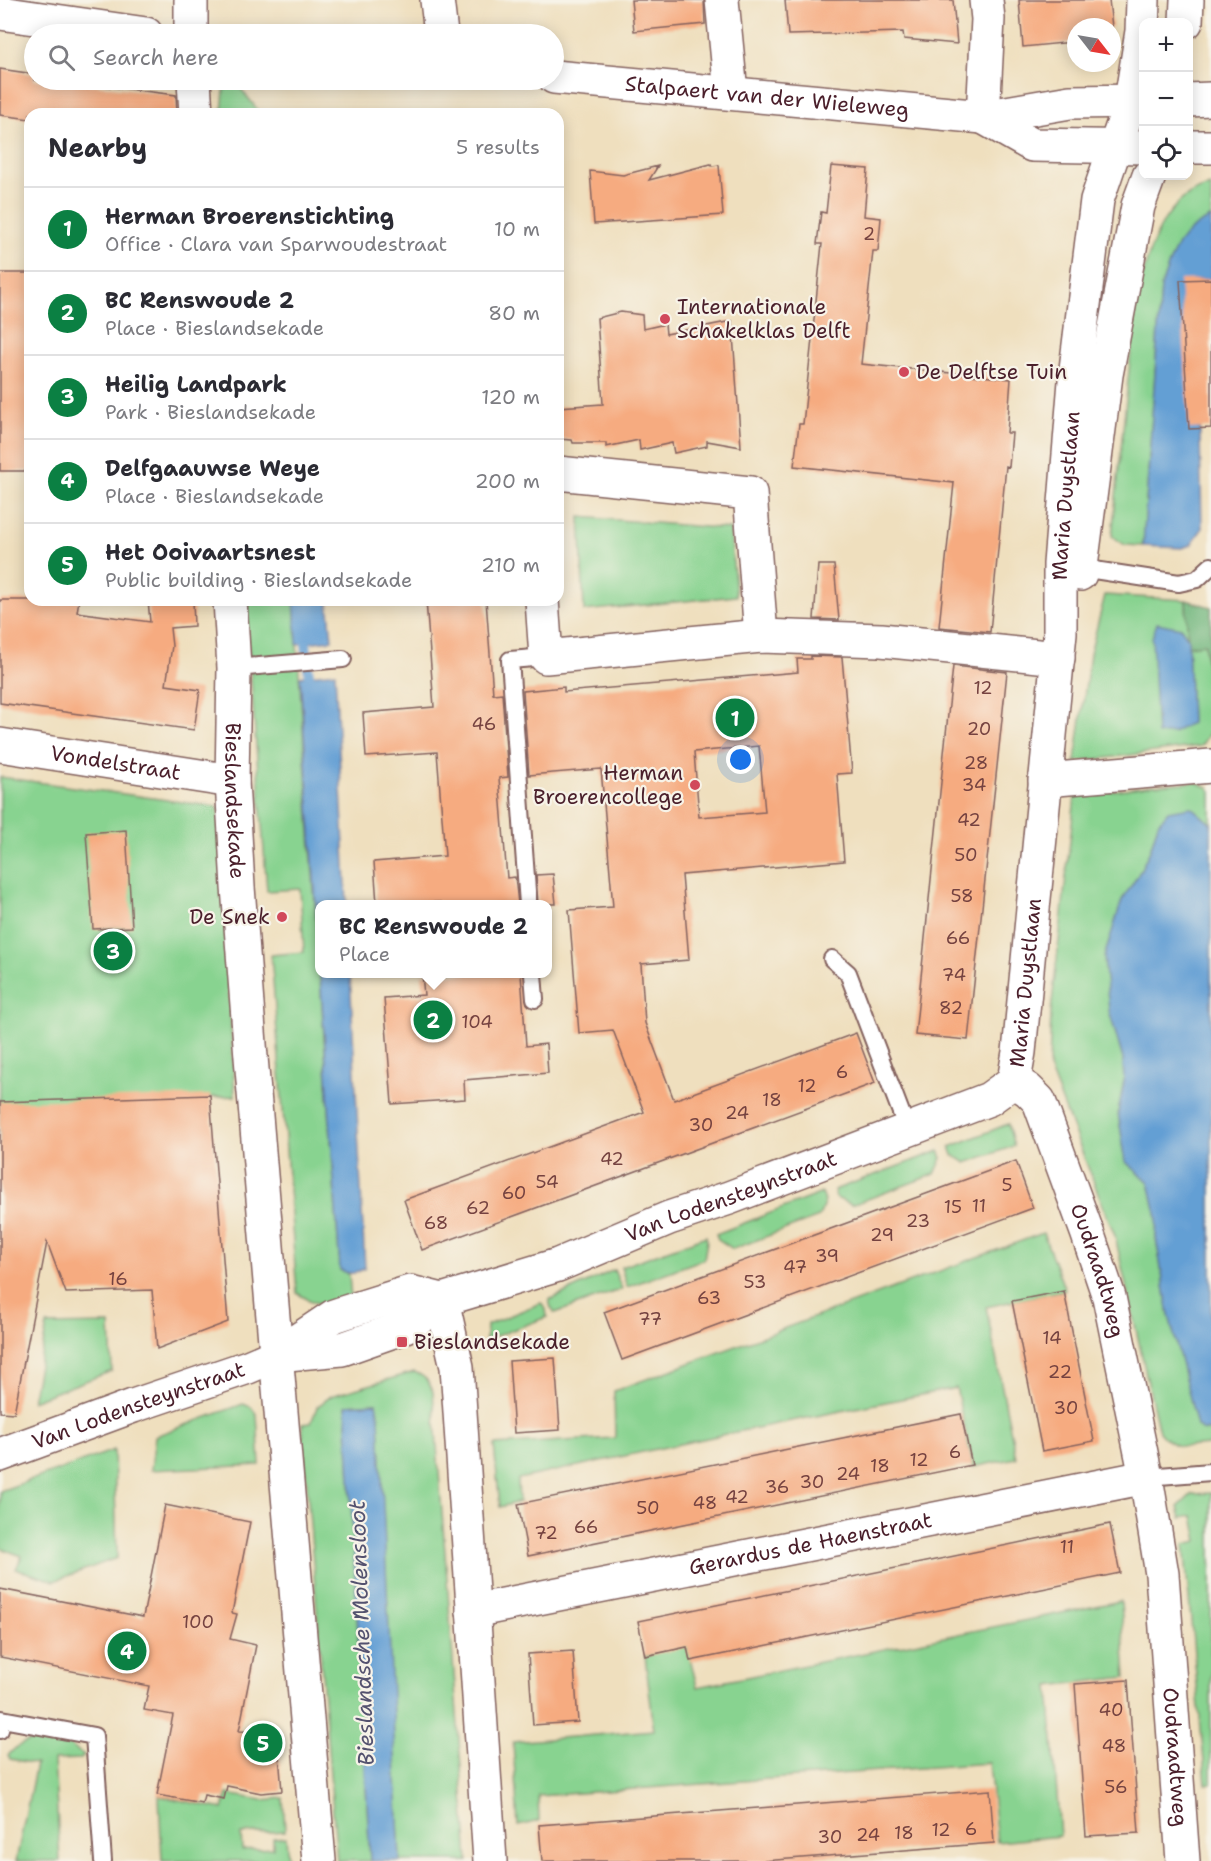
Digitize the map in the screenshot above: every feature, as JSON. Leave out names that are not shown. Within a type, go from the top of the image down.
[{"type":"street","points":[[191,0],[191,24]]},
{"type":"street","points":[[437,0],[440,24]]},
{"type":"street","points":[[722,0],[731,93]]},
{"type":"street","points":[[983,117],[988,19],[986,0]]},
{"type":"street","name":"Maria Duystlaan","points":[[1014,1081],[1019,1052],[1059,645],[1060,564],[1076,369],[1097,200],[1130,147],[1137,101],[1143,0]]},
{"type":"street","points":[[1186,18],[1187,0]]},
{"type":"street","points":[[0,13],[76,24]]},
{"type":"street","name":"Stalpaert van der Wieleweg","points":[[564,78],[983,117],[1070,102],[1137,101]]},
{"type":"street","points":[[195,90],[196,108]]},
{"type":"street","points":[[1193,100],[1211,99]]},
{"type":"street","name":"Stalpaert van der Wieleweg","points":[[983,117],[1032,145],[1130,147]]},
{"type":"street","points":[[1193,147],[1211,147]]},
{"type":"street","name":"Maria Duystlaan","points":[[1059,645],[1082,568],[1106,375],[1138,206],[1148,180]]},
{"type":"street","points":[[564,474],[750,493],[761,636]]},
{"type":"street","name":"Bieslandsekade","points":[[230,606],[234,668],[232,781],[252,1068],[319,1861]]},
{"type":"street","points":[[542,606],[546,657],[761,636],[1059,645]]},
{"type":"street","name":"Vondelstraat","points":[[0,745],[232,781]]},
{"type":"street","points":[[1045,780],[1211,766]]},
{"type":"street","name":"Van Lodensteynstraat","points":[[0,1455],[248,1367],[276,1355],[334,1316],[346,1311],[410,1292],[442,1300],[558,1265],[669,1218],[990,1099],[1014,1081]]},
{"type":"street","name":"Oudraadtweg","points":[[1014,1081],[1039,1101],[1109,1297],[1146,1477],[1162,1574],[1183,1861]]},
{"type":"street","points":[[442,1300],[457,1367],[490,1861]]},
{"type":"street","name":"Gerardus de Haenstraat","points":[[473,1611],[1146,1477]]},
{"type":"lane","points":[[1082,568],[1179,583],[1197,579],[1211,566]]},
{"type":"lane","points":[[528,900],[510,660],[546,657]]},
{"type":"lane","points":[[234,668],[343,659]]},
{"type":"lane","points":[[832,960],[848,973],[908,1131]]},
{"type":"lane","points":[[533,978],[535,999]]},
{"type":"lane","points":[[1146,1477],[1211,1472]]},
{"type":"lane","points":[[0,1730],[3,1719],[94,1736],[103,1861]]},
{"type":"green space","points":[[224,90],[242,90],[256,108],[223,108]]},
{"type":"green space","points":[[1211,186],[1211,218],[1191,231],[1177,246],[1161,287],[1143,546],[1125,545],[1112,536],[1136,302],[1151,249],[1167,216],[1179,202],[1193,192]]},
{"type":"green space","points":[[580,517],[730,529],[736,596],[584,611]]},
{"type":"green space","points":[[1105,595],[1186,600],[1188,638],[1181,628],[1191,723],[1188,646],[1205,644],[1211,731],[1201,746],[1075,762],[1090,654]]},
{"type":"green space","points":[[1186,600],[1211,607],[1211,665],[1207,666],[1205,644],[1188,646]]},
{"type":"green space","points":[[245,606],[294,606],[315,906],[315,978],[320,978],[340,1270],[349,1274],[351,1298],[329,1304],[311,1301],[297,1293],[271,955],[304,952],[300,889],[267,891]]},
{"type":"green space","points":[[0,777],[218,807],[235,1096],[9,1108],[0,1146]]},
{"type":"green space","points":[[1195,782],[1208,787],[1211,791],[1211,824],[1191,807],[1158,824],[1150,851],[1122,900],[1109,1010],[1123,1059],[1124,1081],[1118,1113],[1126,1162],[1149,1182],[1157,1218],[1156,1238],[1169,1315],[1202,1430],[1211,1431],[1211,1445],[1189,1447],[1171,1443],[1159,1432],[1115,1236],[1049,1068],[1051,1012],[1075,796]]},
{"type":"green space","points":[[1008,1124],[1014,1146],[966,1163],[953,1155],[950,1147]]},
{"type":"green space","points":[[939,1151],[942,1158],[935,1174],[852,1205],[836,1198],[834,1190]]},
{"type":"green space","points":[[822,1193],[825,1201],[819,1217],[733,1249],[718,1239],[716,1234]]},
{"type":"green space","points":[[1043,1233],[1065,1290],[986,1307],[1016,1458],[973,1467],[956,1388],[518,1479],[519,1502],[500,1507],[494,1445],[615,1438],[614,1391]]},
{"type":"green space","points":[[706,1236],[704,1259],[627,1287],[621,1267]]},
{"type":"green space","points":[[614,1270],[622,1289],[555,1313],[551,1308],[549,1300]]},
{"type":"green space","points":[[541,1303],[546,1309],[547,1317],[486,1340],[487,1325]]},
{"type":"green space","points":[[110,1324],[112,1371],[32,1401],[47,1325]]},
{"type":"green space","points":[[414,1372],[426,1379],[433,1392],[468,1861],[400,1861],[376,1403],[346,1405],[370,1861],[337,1861],[302,1424],[311,1423],[317,1407],[331,1396]]},
{"type":"green space","points":[[243,1404],[251,1407],[257,1415],[260,1465],[151,1470],[155,1436]]},
{"type":"green space","points":[[114,1450],[117,1558],[54,1581],[16,1569],[22,1556],[0,1548],[0,1491]]},
{"type":"green space","points":[[1211,1493],[1211,1784],[1206,1784],[1184,1544],[1198,1541],[1193,1516],[1181,1518],[1178,1507],[1192,1494]]},
{"type":"green space","points":[[1121,1601],[1126,1677],[1049,1686],[1060,1836],[997,1842],[989,1763],[538,1796],[539,1821],[518,1826],[513,1742],[654,1730],[645,1656],[687,1645],[697,1687]]},
{"type":"green space","points":[[42,1738],[66,1743],[84,1755],[81,1759],[54,1760],[60,1861],[16,1861],[36,1764],[10,1759],[8,1756],[19,1746]]},
{"type":"green space","points":[[227,1794],[262,1800],[283,1798],[285,1831],[241,1834],[242,1850],[273,1848],[273,1838],[286,1837],[288,1861],[162,1861],[159,1796],[223,1809]]},
{"type":"water","points":[[1211,218],[1211,279],[1194,280],[1202,529],[1191,545],[1182,548],[1143,546],[1161,287],[1177,246],[1190,230]]},
{"type":"water","points":[[294,606],[329,606],[332,640],[297,644]]},
{"type":"water","points":[[1157,623],[1181,628],[1188,638],[1191,723],[1173,733],[1157,735],[1152,638]]},
{"type":"water","points":[[335,672],[347,900],[315,900],[300,676]]},
{"type":"water","points":[[1191,807],[1211,824],[1211,1431],[1202,1430],[1197,1426],[1169,1315],[1156,1238],[1157,1218],[1149,1182],[1126,1162],[1118,1113],[1124,1081],[1123,1059],[1109,1010],[1104,957],[1122,900],[1150,851],[1158,824],[1168,811]]},
{"type":"water","points":[[320,978],[350,978],[365,1268],[353,1273],[340,1270]]},
{"type":"water","points":[[376,1403],[379,1418],[400,1861],[370,1861],[346,1405]]},
{"type":"building","points":[[631,0],[704,0],[705,24],[634,31]]},
{"type":"building","points":[[785,0],[953,0],[957,44],[904,39],[903,32],[788,35]]},
{"type":"building","points":[[1019,0],[1109,0],[1111,18],[1067,18],[1067,43],[1023,47]]},
{"type":"building","points":[[0,69],[24,73],[24,90],[135,90],[176,95],[177,108],[24,108],[24,118],[0,115]]},
{"type":"building","points":[[711,164],[712,166],[719,165],[723,215],[594,224],[590,171],[623,175],[658,166],[649,180]]},
{"type":"building","points":[[831,166],[868,169],[864,216],[881,218],[878,251],[873,251],[861,364],[1011,379],[1007,433],[1012,433],[1009,467],[1006,466],[990,632],[939,627],[954,483],[794,466],[799,424],[803,424],[822,244],[817,244],[821,212],[826,213]]},
{"type":"building","points":[[0,273],[24,273],[24,471],[0,471]]},
{"type":"building","points":[[1211,279],[1211,428],[1189,429],[1180,280]]},
{"type":"building","points":[[621,312],[642,315],[643,329],[665,324],[666,334],[732,321],[741,447],[707,441],[707,446],[674,453],[672,443],[640,450],[639,440],[606,447],[606,443],[573,443],[572,440],[564,439],[564,407],[603,404],[597,318]]},
{"type":"building","points":[[818,565],[834,565],[839,620],[814,619]]},
{"type":"building","points":[[0,600],[24,600],[24,606],[78,606],[77,612],[150,622],[149,606],[193,606],[194,626],[170,628],[172,646],[166,685],[200,690],[194,730],[0,703]]},
{"type":"building","points":[[426,606],[486,606],[493,694],[502,693],[508,777],[499,778],[507,878],[515,877],[518,900],[377,900],[374,862],[445,856],[437,752],[366,757],[363,713],[434,707]]},
{"type":"building","points":[[811,656],[842,657],[852,773],[837,774],[844,861],[682,875],[689,960],[641,964],[645,1023],[674,1100],[856,1033],[875,1083],[422,1250],[404,1200],[644,1112],[613,1030],[579,1033],[569,910],[613,907],[601,769],[529,775],[523,691],[564,687],[564,692],[798,672],[797,659],[811,659]],"holes":[[[759,746],[765,812],[699,817],[694,752]]]},
{"type":"building","points":[[953,666],[1007,672],[968,1040],[915,1035]]},
{"type":"building","points":[[126,830],[132,927],[93,929],[86,833]]},
{"type":"building","points":[[553,874],[556,904],[552,904],[552,900],[538,900],[536,875]]},
{"type":"building","points":[[422,978],[521,978],[526,1046],[546,1044],[548,1073],[464,1080],[465,1099],[392,1104],[384,998],[424,995]]},
{"type":"building","points":[[210,1095],[228,1322],[157,1349],[152,1290],[66,1293],[47,1242],[14,1413],[0,1412],[0,1102]]},
{"type":"building","points":[[1016,1161],[1033,1208],[622,1360],[604,1312]]},
{"type":"building","points":[[1064,1291],[1094,1441],[1042,1451],[1012,1301]]},
{"type":"building","points":[[555,1358],[560,1430],[514,1433],[509,1361]]},
{"type":"building","points":[[961,1414],[972,1465],[528,1556],[518,1504]]},
{"type":"building","points":[[165,1505],[250,1522],[232,1613],[237,1614],[230,1639],[256,1645],[239,1731],[277,1732],[282,1791],[261,1793],[227,1786],[224,1799],[204,1795],[202,1803],[157,1795],[173,1715],[144,1710],[149,1686],[0,1657],[0,1589],[143,1617]]},
{"type":"building","points":[[1110,1524],[1120,1573],[690,1661],[687,1647],[645,1656],[638,1621]]},
{"type":"building","points":[[573,1651],[578,1722],[533,1725],[528,1654]]},
{"type":"building","points":[[1128,1680],[1139,1833],[1086,1836],[1075,1684]]},
{"type":"building","points":[[990,1790],[994,1843],[763,1861],[542,1861],[539,1825]]},
{"type":"waterway","name":"Bieslandsche Molensloot","points":[[305,630],[310,689]]},
{"type":"place","name":"Internationale Schakelklas Delft","points":[[665,319]]},
{"type":"place","name":"De Delftse Tuin","points":[[904,372]]},
{"type":"place","name":"Herman Broerenstichting","points":[[735,718]]},
{"type":"place","name":"Herman Broerencollege","points":[[695,785]]},
{"type":"place","name":"De Snek","points":[[282,917]]},
{"type":"place","name":"Heilig Landpark","points":[[113,951]]},
{"type":"place","name":"BC Renswoude 2","points":[[433,1020]]},
{"type":"place","name":"Bieslandsekade","points":[[402,1342]]},
{"type":"place","name":"Delfgaauwse Weye","points":[[127,1651]]},
{"type":"place","name":"Het Ooivaartsnest","points":[[263,1743]]}]
